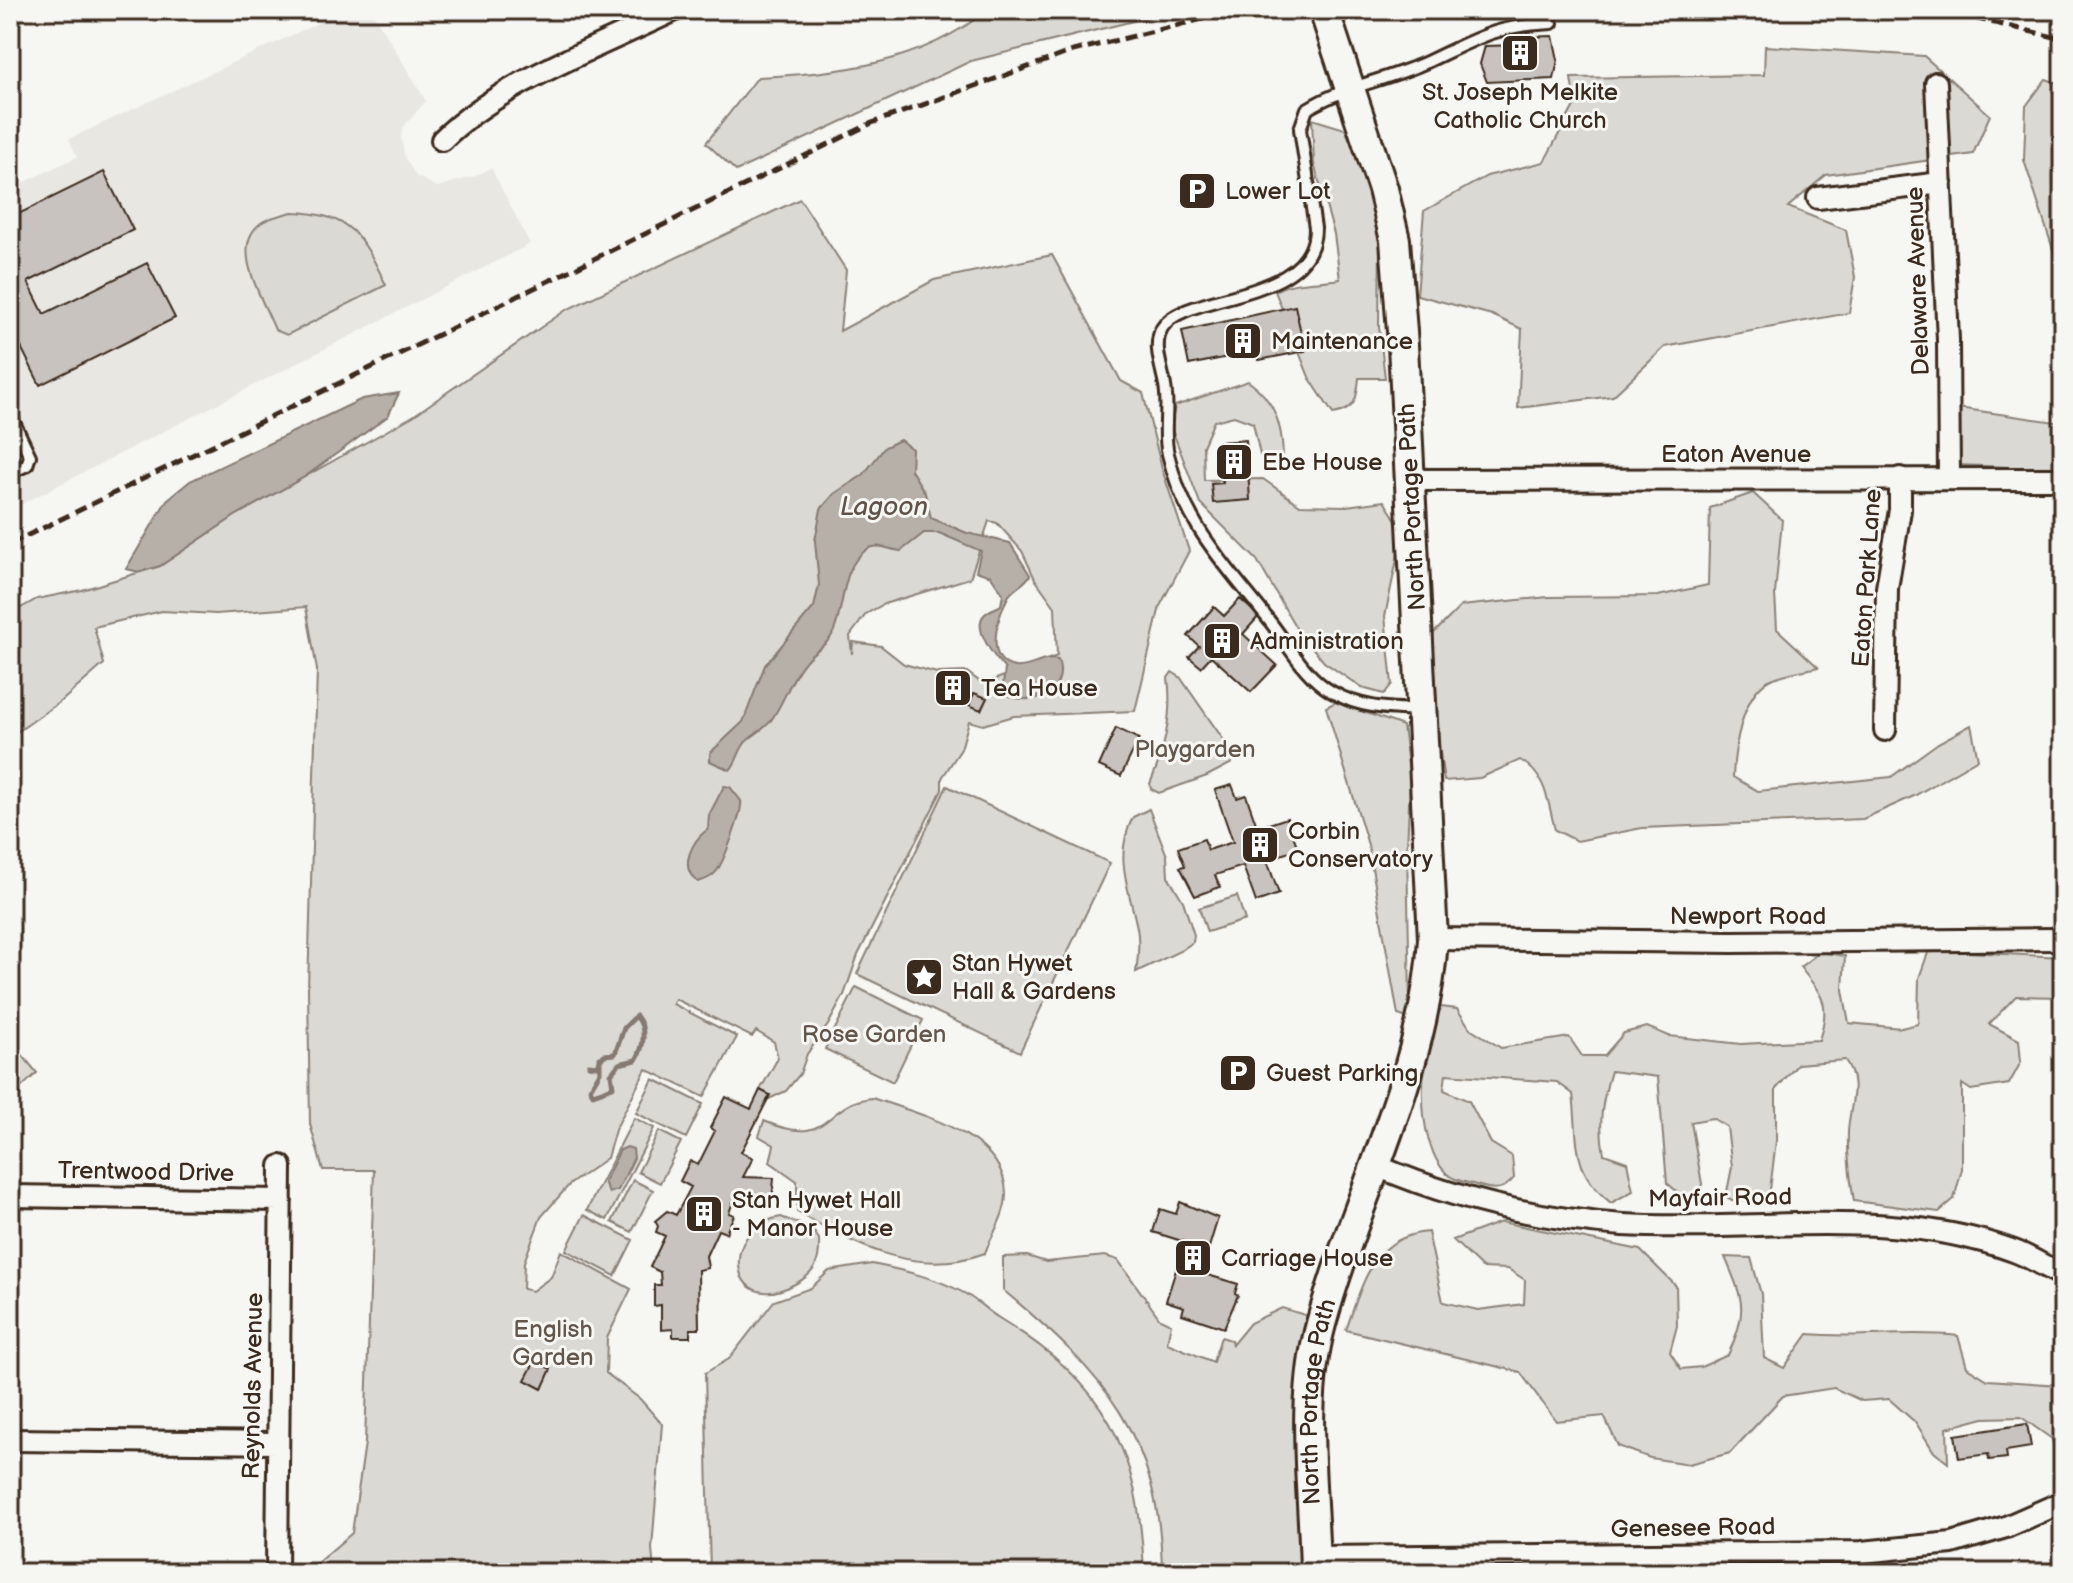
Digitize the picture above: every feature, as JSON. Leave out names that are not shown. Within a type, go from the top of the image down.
[{"type":"main road","name":"North Portage Path","points":[[1315,1565],[1311,1405],[1320,1327],[1377,1166],[1422,1015],[1433,939],[1423,710],[1395,240],[1383,189],[1324,10]]},
{"type":"street","points":[[442,140],[462,121],[490,102],[675,10]]},
{"type":"street","name":"Delaware Avenue","points":[[1936,83],[1948,340],[1949,478]]},
{"type":"street","points":[[1818,198],[1941,183]]},
{"type":"street","name":"Eaton Park Lane","points":[[1885,730],[1887,588],[1900,510],[1900,478]]},
{"type":"street","name":"Eaton Avenue","points":[[1410,480],[2063,479]]},
{"type":"street","name":"Newport Road","points":[[1433,939],[1732,942],[2063,939]]},
{"type":"street","name":"Reynolds Avenue","points":[[277,1573],[281,1166]]},
{"type":"street","name":"Mayfair Road","points":[[1377,1166],[1462,1197],[1565,1219],[1624,1225],[1816,1223],[1909,1227],[2015,1251],[2063,1275]]},
{"type":"street","name":"Trentwood Drive","points":[[10,1196],[281,1200]]},
{"type":"street","points":[[10,1440],[278,1443]]},
{"type":"street","name":"Genesee Road","points":[[1315,1565],[1862,1552],[1952,1543],[2006,1527],[2063,1502]]},
{"type":"lane","points":[[1423,710],[1389,709],[1345,699],[1315,678],[1207,543],[1179,488],[1165,435],[1166,388],[1158,347],[1163,327],[1181,314],[1277,279],[1309,254],[1315,244],[1315,228],[1300,129],[1302,116],[1326,97],[1428,62],[1482,34],[1504,27],[1552,23]]},
{"type":"lane","points":[[10,414],[30,456],[27,465],[10,473]]},
{"type":"shaded area","points":[[346,10],[371,10],[426,101],[403,127],[401,138],[405,158],[416,176],[437,187],[476,176],[491,168],[530,244],[10,510],[10,189],[77,157],[69,139]]},
{"type":"green space","points":[[988,10],[1178,10],[971,61],[736,171],[706,143],[758,77],[850,68],[907,54],[934,43]]},
{"type":"green space","points":[[1765,46],[1924,56],[1990,115],[1973,154],[1826,175],[1788,207],[1846,230],[1855,277],[1849,313],[1665,347],[1613,396],[1518,408],[1522,329],[1492,315],[1417,295],[1424,211],[1487,176],[1544,162],[1575,104],[1571,78],[1764,75]]},
{"type":"green space","points":[[2046,79],[2063,85],[2063,280],[2024,160],[2026,106]]},
{"type":"green space","points":[[1312,119],[1345,129],[1369,181],[1380,243],[1379,327],[1385,378],[1359,378],[1354,402],[1346,410],[1333,414],[1309,377],[1275,291],[1298,283],[1340,279],[1334,234],[1314,164]]},
{"type":"green space","name":"English Garden","points":[[800,199],[846,270],[840,331],[934,280],[1052,255],[1121,381],[1143,393],[1162,469],[1189,551],[1160,606],[1135,711],[1014,716],[983,725],[969,721],[961,749],[942,778],[942,790],[858,955],[844,995],[807,1054],[800,1074],[786,1091],[767,1100],[769,1095],[760,1090],[778,1058],[774,1042],[756,1031],[752,1037],[675,999],[673,1004],[737,1037],[704,1097],[646,1069],[615,1130],[607,1158],[569,1185],[541,1217],[524,1262],[523,1289],[532,1291],[551,1277],[561,1251],[631,1289],[607,1338],[606,1373],[640,1399],[662,1424],[652,1548],[654,1573],[318,1573],[317,1563],[352,1533],[365,1443],[374,1170],[323,1170],[310,1124],[308,989],[317,670],[306,607],[216,614],[162,611],[94,627],[104,664],[64,699],[10,737],[10,614],[37,599],[82,590],[160,566],[235,516],[413,416],[566,310]],"holes":[[[989,521],[997,523],[1022,551],[1035,579],[1055,607],[1057,656],[983,684],[967,672],[937,673],[904,664],[881,646],[853,642],[852,654],[850,636],[866,614],[884,604],[970,578]]]},
{"type":"green space","points":[[292,212],[328,217],[352,230],[386,285],[287,335],[275,330],[257,290],[248,260],[248,246],[252,233],[261,223]]},
{"type":"green space","points":[[1248,381],[1264,396],[1275,413],[1283,455],[1265,462],[1260,455],[1253,423],[1234,416],[1214,421],[1203,446],[1204,480],[1263,479],[1300,505],[1346,506],[1384,501],[1403,531],[1385,616],[1392,684],[1384,694],[1362,688],[1324,662],[1296,628],[1257,560],[1200,503],[1171,427],[1175,406]]},
{"type":"green space","points":[[1958,408],[2063,423],[2063,469],[1957,465]]},
{"type":"green space","points":[[1753,493],[1782,520],[1775,594],[1777,629],[1818,667],[1769,680],[1752,697],[1741,724],[1733,777],[1758,791],[1891,777],[1938,743],[1971,725],[1978,759],[1914,796],[1863,819],[1642,828],[1577,841],[1555,830],[1541,782],[1536,773],[1520,760],[1480,778],[1444,781],[1431,636],[1461,606],[1548,597],[1658,596],[1708,585],[1710,508]]},
{"type":"green space","name":"Playgarden","points":[[1172,672],[1180,677],[1234,755],[1232,763],[1207,776],[1159,793],[1151,789],[1150,784],[1166,732],[1168,678]]},
{"type":"green space","points":[[1336,702],[1403,726],[1410,781],[1407,848],[1410,1001],[1407,1018],[1398,1015],[1368,845],[1326,707]]},
{"type":"green space","points":[[947,786],[1110,863],[1020,1052],[857,974]]},
{"type":"green space","points":[[1149,809],[1167,856],[1168,876],[1183,901],[1194,935],[1193,942],[1182,950],[1136,972],[1138,933],[1124,872],[1124,845],[1133,817]]},
{"type":"green space","points":[[1237,896],[1245,920],[1207,932],[1199,908]]},
{"type":"green space","points":[[1929,950],[2063,957],[2063,997],[2016,996],[1989,1024],[2019,1040],[2021,1062],[2009,1084],[1971,1090],[1962,1084],[1962,1169],[1954,1199],[1939,1212],[1854,1201],[1848,1141],[1854,1086],[1845,1060],[1798,1064],[1776,1089],[1776,1141],[1769,1198],[1736,1202],[1726,1197],[1732,1167],[1727,1127],[1712,1118],[1691,1122],[1702,1184],[1699,1195],[1681,1195],[1667,1183],[1658,1077],[1611,1071],[1602,1112],[1604,1154],[1627,1162],[1633,1191],[1611,1203],[1598,1191],[1583,1167],[1577,1142],[1573,1094],[1557,1082],[1446,1074],[1444,1090],[1469,1101],[1491,1143],[1512,1156],[1514,1178],[1501,1188],[1482,1187],[1447,1174],[1428,1139],[1424,1117],[1424,1069],[1440,1007],[1457,1009],[1470,1028],[1501,1048],[1569,1037],[1582,1056],[1604,1056],[1624,1033],[1647,1027],[1669,1036],[1741,1044],[1819,1040],[1824,1017],[1823,1000],[1800,967],[1820,952],[1845,956],[1843,990],[1849,1023],[1901,1028],[1918,1024],[1919,978]]},
{"type":"green space","name":"Rose Garden","points":[[856,987],[923,1020],[893,1082],[825,1049]]},
{"type":"green space","points":[[10,1031],[15,1046],[37,1073],[15,1093],[10,1092]]},
{"type":"green space","points":[[653,1079],[703,1104],[686,1138],[636,1113]]},
{"type":"green space","points":[[872,1098],[956,1130],[975,1141],[991,1156],[1002,1173],[1006,1194],[1001,1217],[985,1253],[960,1260],[935,1262],[888,1255],[865,1247],[797,1212],[797,1181],[770,1162],[774,1145],[759,1136],[764,1121],[786,1129],[815,1128],[843,1108]]},
{"type":"green space","points":[[634,1118],[654,1128],[607,1220],[587,1210]]},
{"type":"green space","points":[[659,1131],[681,1142],[660,1183],[638,1172]]},
{"type":"green space","points":[[633,1180],[653,1190],[632,1232],[612,1222]]},
{"type":"green space","points":[[584,1215],[633,1240],[615,1276],[566,1250]]},
{"type":"green space","points":[[781,1217],[812,1229],[819,1239],[817,1260],[808,1276],[795,1284],[773,1292],[756,1290],[745,1281],[739,1268],[740,1252],[747,1237],[761,1224]]},
{"type":"green space","points":[[1501,1222],[1640,1250],[1676,1286],[1677,1326],[1670,1352],[1681,1369],[1701,1367],[1728,1355],[1739,1327],[1740,1296],[1725,1257],[1751,1258],[1761,1294],[1764,1358],[1784,1368],[1808,1334],[1958,1336],[1967,1367],[1988,1380],[2060,1385],[2063,1453],[2056,1459],[2052,1439],[2021,1417],[1984,1418],[1947,1428],[1948,1463],[1934,1452],[1916,1423],[1889,1399],[1862,1401],[1834,1388],[1783,1396],[1730,1453],[1689,1464],[1650,1458],[1618,1446],[1604,1416],[1556,1421],[1520,1372],[1346,1330],[1364,1281],[1382,1253],[1409,1236],[1428,1232],[1443,1302],[1478,1310],[1524,1304],[1525,1280],[1508,1269],[1482,1268],[1453,1240]]},
{"type":"green space","points":[[1027,1256],[1046,1262],[1105,1256],[1118,1260],[1160,1319],[1171,1324],[1167,1343],[1213,1362],[1221,1337],[1231,1340],[1232,1345],[1250,1323],[1282,1308],[1308,1316],[1303,1357],[1302,1573],[1162,1573],[1159,1525],[1151,1483],[1138,1446],[1120,1412],[1070,1350],[1003,1290],[1003,1257]]},
{"type":"green space","points":[[872,1264],[931,1279],[969,1296],[1036,1343],[1091,1394],[1110,1423],[1124,1454],[1141,1529],[1144,1573],[710,1573],[705,1373],[729,1359],[774,1301],[811,1288],[829,1271]]},
{"type":"water","points":[[399,393],[388,416],[306,476],[235,516],[160,566],[140,572],[126,569],[167,500],[190,481],[362,399]]},
{"type":"water","name":"Lagoon","points":[[900,440],[912,449],[911,470],[925,493],[931,518],[967,533],[1010,543],[1030,575],[1010,594],[1004,605],[997,626],[999,656],[1015,667],[1058,660],[1058,682],[1044,696],[1034,699],[1012,697],[1002,692],[1005,669],[986,643],[981,621],[984,615],[1001,605],[1003,594],[991,576],[976,571],[981,551],[939,533],[924,533],[901,551],[874,547],[857,558],[847,578],[832,635],[804,663],[772,719],[745,743],[730,770],[710,761],[710,753],[743,722],[765,665],[814,607],[819,585],[815,541],[821,509],[834,494],[863,475],[885,447]]},
{"type":"water","points":[[724,786],[730,787],[741,801],[739,815],[718,868],[712,876],[698,882],[689,869],[690,854],[697,840],[708,829],[709,815]]},
{"type":"water","points":[[627,1147],[633,1149],[634,1158],[618,1190],[609,1193],[604,1182],[620,1150]]},
{"type":"building","name":"St. Joseph Melkite Catholic Church","points":[[1553,36],[1558,60],[1554,79],[1487,82],[1480,64],[1485,46],[1520,45],[1521,37]]},
{"type":"building","points":[[104,172],[133,230],[28,282],[44,314],[147,263],[175,318],[40,385],[14,333],[10,335],[10,218]]},
{"type":"building","name":"Maintenance","points":[[1295,306],[1305,351],[1259,360],[1257,351],[1189,365],[1182,331]]},
{"type":"building","name":"Ebe House","points":[[1246,440],[1250,500],[1213,503],[1211,484],[1223,483],[1220,442]]},
{"type":"building","name":"Administration","points":[[1240,599],[1259,616],[1243,634],[1277,665],[1251,692],[1211,656],[1201,667],[1189,657],[1199,646],[1188,636],[1214,607],[1224,616]]},
{"type":"building","name":"Tea House","points":[[950,678],[962,685],[956,697],[944,690]]},
{"type":"building","name":"Tea House","points":[[974,693],[987,698],[981,710],[969,705]]},
{"type":"building","points":[[1116,728],[1139,739],[1121,776],[1099,766]]},
{"type":"building","name":"Corbin Conservatory","points":[[1232,785],[1237,798],[1246,795],[1260,835],[1265,833],[1263,826],[1287,818],[1298,849],[1275,857],[1273,852],[1265,855],[1279,894],[1256,902],[1243,866],[1215,875],[1220,887],[1195,896],[1180,867],[1185,866],[1178,848],[1204,839],[1208,850],[1233,842],[1215,790]]},
{"type":"building","name":"Stan Hywet Hall - Manor House","points":[[760,1090],[770,1095],[741,1152],[753,1158],[743,1177],[774,1178],[772,1201],[733,1202],[729,1213],[734,1215],[726,1233],[718,1230],[706,1256],[708,1268],[698,1270],[699,1329],[690,1329],[690,1337],[673,1337],[673,1329],[661,1330],[661,1305],[654,1306],[654,1285],[661,1285],[660,1272],[650,1267],[665,1236],[656,1232],[658,1226],[655,1221],[667,1211],[676,1215],[691,1187],[680,1181],[690,1161],[698,1165],[715,1131],[710,1128],[726,1097],[751,1109]]},
{"type":"building","name":"Carriage House","points":[[1180,1202],[1218,1218],[1201,1273],[1238,1284],[1235,1293],[1238,1295],[1224,1328],[1182,1314],[1184,1307],[1166,1301],[1185,1242],[1153,1232],[1160,1209],[1176,1214]]},
{"type":"building","points":[[535,1361],[551,1369],[542,1389],[525,1380]]},
{"type":"building","points":[[2027,1424],[2031,1447],[2006,1451],[2007,1458],[1989,1460],[1988,1454],[1959,1458],[1955,1435]]},
{"type":"waterway","points":[[589,1065],[596,1066],[604,1055],[615,1054],[624,1028],[636,1016],[642,1026],[643,1038],[636,1060],[619,1064],[611,1074],[613,1087],[593,1094],[590,1089],[600,1072],[600,1058]]},
{"type":"railway","points":[[10,544],[872,123],[1073,51],[1239,10]]},
{"type":"railway","points":[[1939,10],[2063,39]]},
{"type":"place","name":"St. Joseph Melkite Catholic Church","points":[[1520,53]]},
{"type":"place","name":"Lower Lot","points":[[1197,191]]},
{"type":"place","name":"Maintenance","points":[[1243,341]]},
{"type":"place","name":"Ebe House","points":[[1234,462]]},
{"type":"place","name":"Administration","points":[[1222,641]]},
{"type":"place","name":"Tea House","points":[[953,688]]},
{"type":"place","name":"Corbin Conservatory","points":[[1260,845]]},
{"type":"place","name":"Stan Hywet Hall & Gardens","points":[[924,977]]},
{"type":"place","name":"Guest Parking","points":[[1238,1073]]},
{"type":"place","name":"Stan Hywet Hall - Manor House","points":[[704,1214]]},
{"type":"place","name":"Carriage House","points":[[1193,1258]]}]
